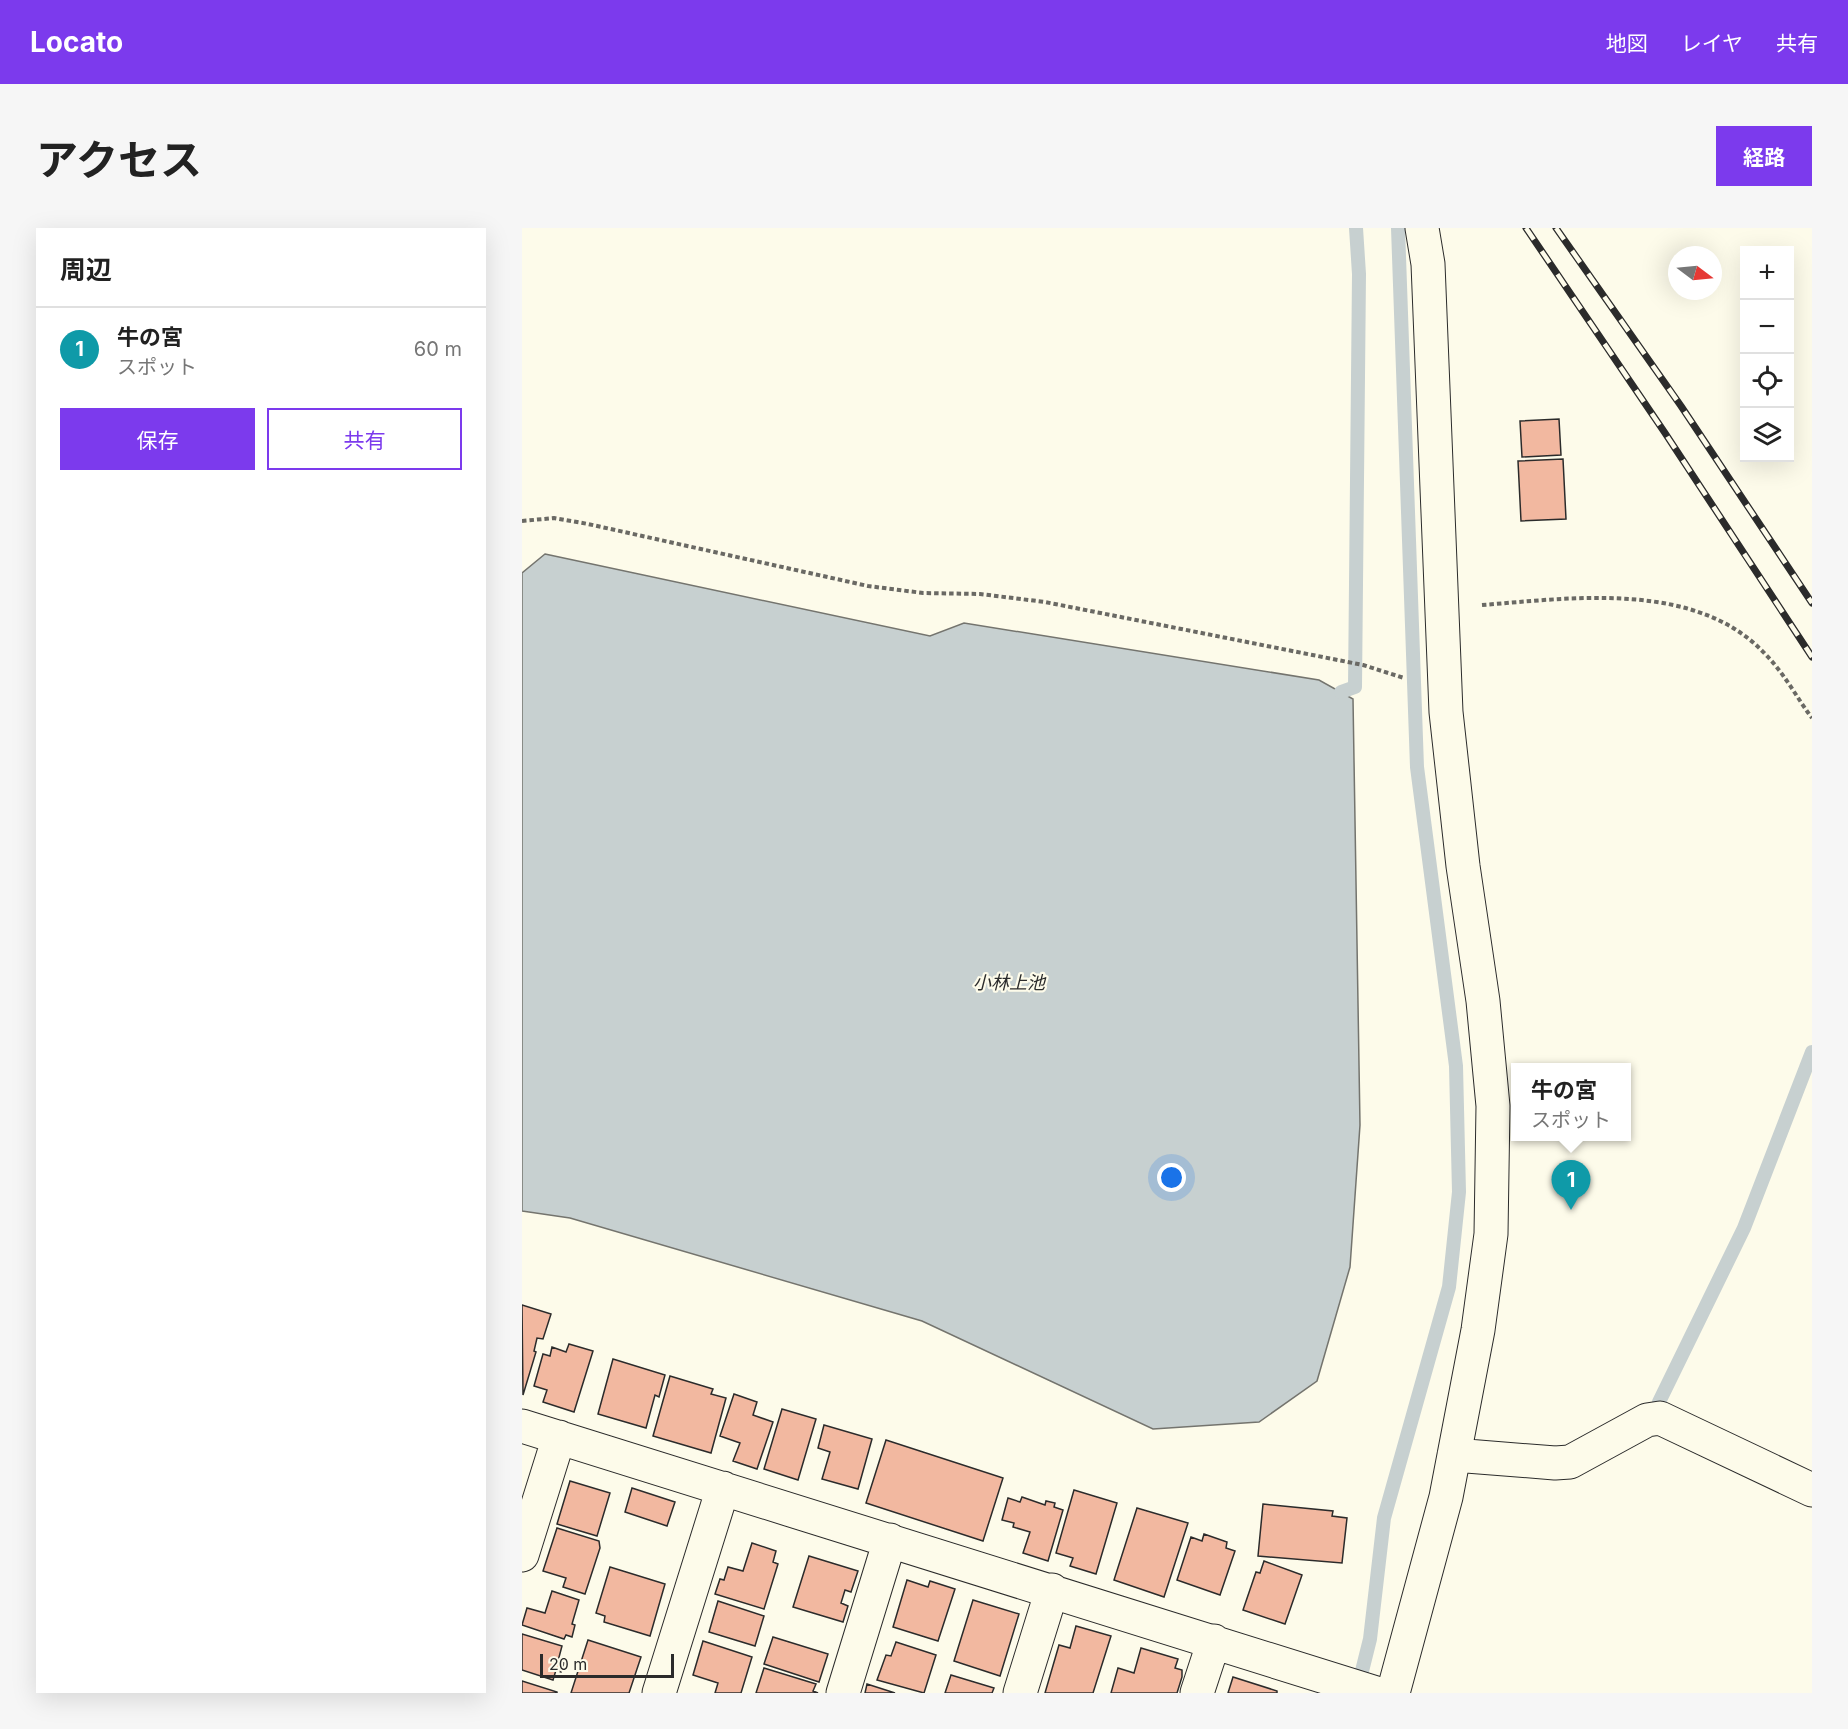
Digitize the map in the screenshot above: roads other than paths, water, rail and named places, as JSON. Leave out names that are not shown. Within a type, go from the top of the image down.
[{"type":"street","points":[[522,1425],[1373,1690],[1446,1497],[1478,1330],[1491,1234],[1493,1106],[1483,1001],[1463,866],[1448,723],[1428,264],[1422,228]]},
{"type":"street","points":[[1454,1455],[1555,1463],[1570,1461],[1647,1420],[1660,1418],[1812,1491]]},
{"type":"street","points":[[522,1555],[559,1437]]},
{"type":"street","points":[[659,1693],[723,1488]]},
{"type":"street","points":[[843,1693],[890,1540]]},
{"type":"street","points":[[1020,1693],[1052,1590]]},
{"type":"street","points":[[1197,1693],[1214,1641]]},
{"type":"water","name":"小林上池","points":[[545,554],[930,636],[964,623],[1319,680],[1353,699],[1360,1125],[1350,1267],[1317,1381],[1259,1422],[1153,1429],[922,1321],[570,1218],[522,1211],[522,573]]},
{"type":"waterway","points":[[1341,692],[1355,687],[1359,274],[1356,228]]},
{"type":"waterway","points":[[1358,1687],[1370,1639],[1384,1518],[1449,1287],[1459,1192],[1456,1066],[1417,767],[1398,228]]},
{"type":"waterway","points":[[1659,1402],[1744,1228],[1812,1052]]},
{"type":"railway","points":[[1526,228],[1665,433],[1812,657]]},
{"type":"railway","points":[[1556,228],[1681,406],[1812,603]]},
{"type":"place","name":"牛の宮","points":[[1571,1210]]}]
